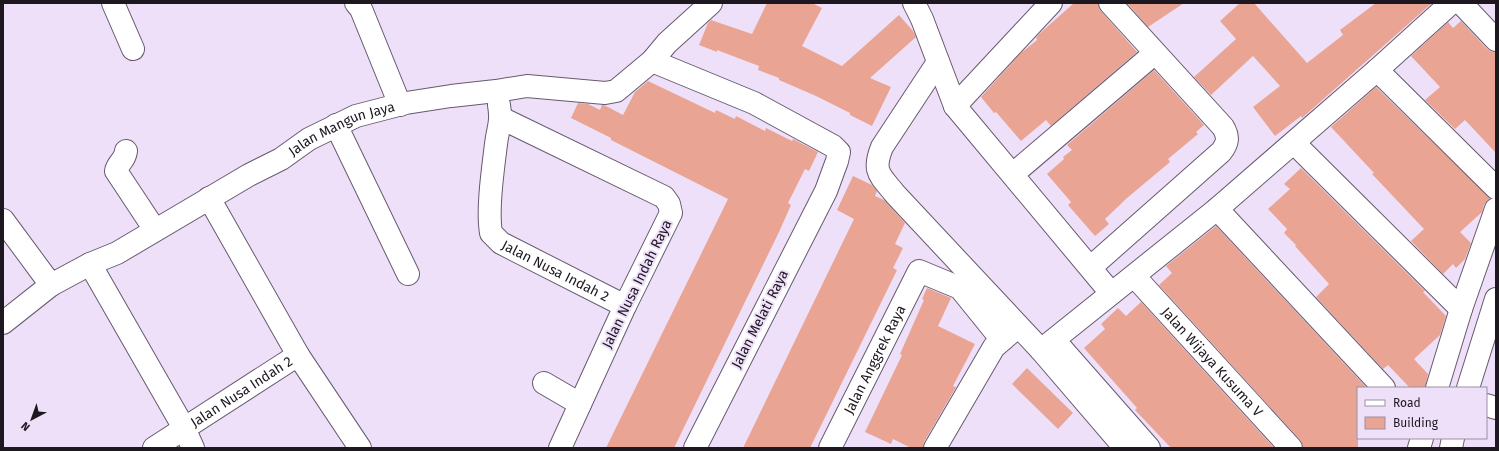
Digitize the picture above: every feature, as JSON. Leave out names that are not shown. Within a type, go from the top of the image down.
[{"type":"street","points":[[113,3],[133,49]]},
{"type":"street","points":[[356,3],[361,9],[400,105]]},
{"type":"street","points":[[914,3],[922,19],[955,106],[1112,293]]},
{"type":"street","points":[[955,106],[1051,3]]},
{"type":"street","points":[[1090,266],[1221,152],[1225,147],[1227,140],[1223,127],[1110,3]]},
{"type":"street","points":[[1048,345],[1217,209],[1377,70],[1451,3]]},
{"type":"street","points":[[1461,3],[1496,40]]},
{"type":"street","name":"Jalan Mangun Jaya","points":[[3,323],[50,285],[117,252],[209,198],[281,159],[309,139],[336,125],[356,116],[400,105],[451,96],[527,86],[605,93],[616,91],[652,61],[667,43],[706,4]]},
{"type":"street","points":[[1013,174],[1155,53]]},
{"type":"street","name":"Jalan Melati Raya","points":[[652,61],[754,103],[833,146],[838,150],[839,156],[826,191],[695,448]]},
{"type":"street","points":[[938,62],[882,146],[878,157],[878,172],[895,194],[1019,325],[1048,345],[1149,448]]},
{"type":"street","points":[[1377,70],[1496,188]]},
{"type":"street","points":[[496,91],[501,118]]},
{"type":"street","name":"Jalan Nusa Indah 2","points":[[501,118],[496,143],[491,196],[491,230],[494,236],[502,243],[625,306]]},
{"type":"street","name":"Jalan Nusa Indah Raya","points":[[501,118],[664,197],[669,204],[671,213],[625,306],[560,448]]},
{"type":"street","points":[[336,125],[408,274]]},
{"type":"street","points":[[1294,143],[1461,309]]},
{"type":"street","points":[[126,150],[124,159],[117,166],[116,171],[155,230]]},
{"type":"street","points":[[209,198],[298,355],[360,448]]},
{"type":"street","points":[[1217,209],[1383,387]]},
{"type":"street","points":[[1437,387],[1461,309],[1496,209]]},
{"type":"street","points":[[3,220],[50,285]]},
{"type":"street","points":[[90,264],[184,428],[193,448]]},
{"type":"street","name":"Jalan Anggrek Raya","points":[[830,448],[919,271],[960,288],[1002,340]]},
{"type":"street","name":"Jalan Wijaya Kusuma V","points":[[1134,276],[1291,448]]},
{"type":"street","points":[[1468,387],[1496,299]]},
{"type":"street","points":[[935,448],[994,347],[1019,325]]},
{"type":"street","points":[[1048,345],[1125,448]]},
{"type":"street","name":"Jalan Nusa Indah 2","points":[[154,448],[298,355]]},
{"type":"street","points":[[544,384],[580,404]]},
{"type":"building","points":[[767,3],[812,3],[822,8],[802,46],[842,66],[899,15],[913,31],[916,37],[870,78],[891,87],[872,126],[816,96],[779,80],[779,78],[758,70],[759,66],[717,50],[717,52],[699,45],[708,23],[711,20],[752,34]]},
{"type":"building","points":[[1074,3],[1098,3],[1101,11],[1137,52],[1051,126],[1046,120],[1021,141],[981,97],[1021,53],[1037,40],[1036,38],[1038,35]]},
{"type":"building","points":[[1127,3],[1184,3],[1148,27]]},
{"type":"building","points":[[1240,3],[1254,3],[1307,63],[1343,35],[1340,30],[1376,3],[1432,3],[1302,118],[1301,116],[1275,136],[1253,107],[1280,86],[1253,56],[1211,95],[1194,77],[1236,39],[1220,21]]},
{"type":"building","points":[[1461,21],[1487,49],[1492,52],[1496,52],[1496,153],[1465,120],[1455,129],[1425,100],[1440,87],[1411,56],[1448,22],[1453,28]]},
{"type":"building","points":[[1154,70],[1204,125],[1196,132],[1198,134],[1168,159],[1170,162],[1127,198],[1105,219],[1109,224],[1095,236],[1068,205],[1071,202],[1047,174],[1072,150],[1067,145]]},
{"type":"building","points":[[648,81],[715,113],[716,110],[735,119],[736,116],[765,131],[766,128],[792,141],[793,139],[818,152],[809,171],[805,169],[788,203],[791,205],[779,232],[674,448],[606,448],[728,199],[611,140],[611,138],[571,118],[578,103],[588,104],[600,110],[602,105],[604,105],[623,115],[635,92]]},
{"type":"building","points":[[1376,87],[1490,198],[1484,205],[1482,212],[1460,232],[1471,243],[1465,259],[1456,268],[1453,264],[1443,274],[1411,241],[1424,229],[1372,174],[1374,173],[1331,127]]},
{"type":"building","points":[[1301,168],[1425,291],[1423,292],[1446,316],[1440,335],[1414,359],[1428,374],[1425,387],[1409,387],[1388,365],[1383,369],[1316,297],[1329,284],[1284,233],[1287,229],[1268,209],[1290,189],[1284,184]]},
{"type":"building","points":[[853,176],[872,185],[877,191],[875,196],[884,200],[905,223],[895,244],[903,248],[893,268],[897,270],[810,448],[743,448],[854,219],[837,210]]},
{"type":"building","points":[[1216,226],[1365,386],[1357,387],[1358,448],[1303,448],[1300,440],[1159,285],[1172,273],[1166,266]]},
{"type":"building","points":[[927,288],[951,298],[938,326],[975,344],[953,386],[956,387],[924,442],[923,448],[911,448],[893,439],[891,444],[865,432],[902,355],[900,354],[924,300],[922,299]]},
{"type":"building","points":[[1141,302],[1274,448],[1171,448],[1135,410],[1137,408],[1084,348],[1105,329],[1101,324],[1118,308],[1126,316]]},
{"type":"building","points":[[1027,368],[1073,413],[1058,429],[1012,384]]}]
